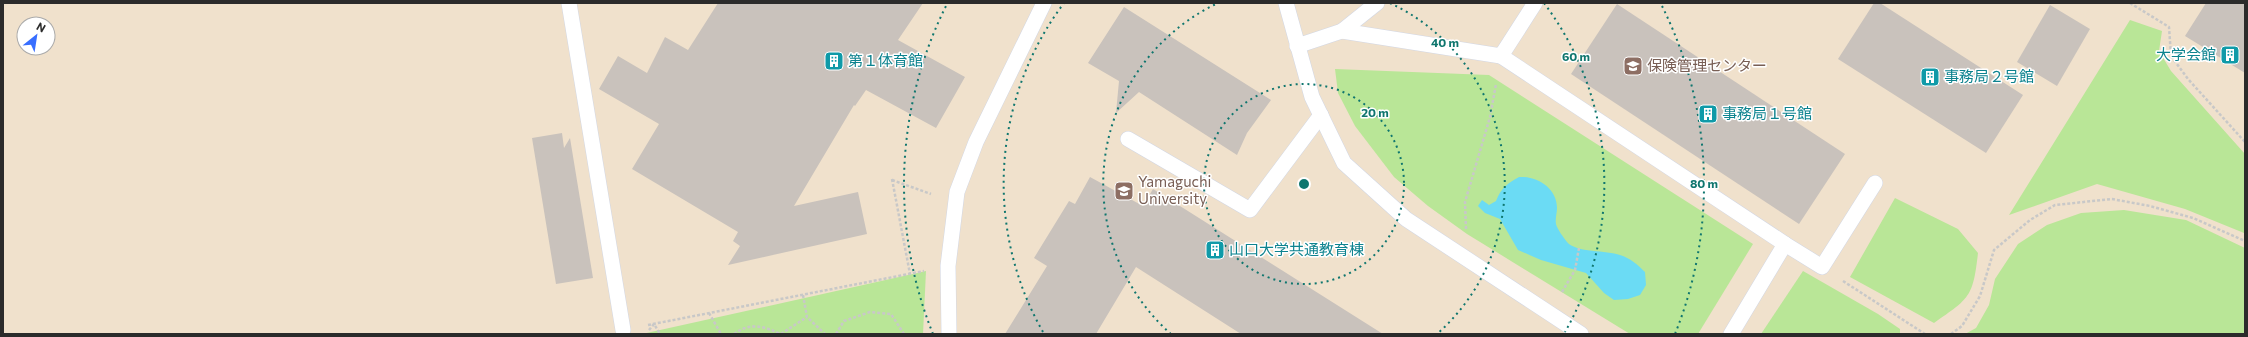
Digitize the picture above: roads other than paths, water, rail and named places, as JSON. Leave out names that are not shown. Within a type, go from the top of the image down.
[{"type":"lane","points":[[569,3],[623,330]]},
{"type":"lane","points":[[949,334],[948,266],[957,192],[976,142],[1044,3]]},
{"type":"lane","points":[[1286,3],[1312,97],[1344,162],[1406,219],[1581,334]]},
{"type":"lane","points":[[1297,46],[1342,31],[1377,3]]},
{"type":"lane","points":[[1501,56],[1534,3]]},
{"type":"lane","points":[[1342,31],[1501,56],[1822,267],[1875,184]]},
{"type":"lane","points":[[1128,139],[1250,210],[1321,115]]},
{"type":"lane","points":[[1730,334],[1785,244]]},
{"type":"water","points":[[1519,177],[1526,177],[1539,181],[1550,189],[1556,201],[1557,226],[1571,246],[1584,250],[1614,253],[1624,256],[1637,264],[1645,272],[1646,285],[1640,295],[1628,299],[1614,300],[1604,293],[1586,273],[1541,260],[1518,250],[1500,219],[1485,213],[1478,206],[1482,200],[1489,205],[1496,201],[1505,186]]},
{"type":"place","name":"大学会館","points":[[2230,55]]},
{"type":"place","name":"第１体育館","points":[[834,61]]},
{"type":"place","name":"保険管理センター","points":[[1633,66]]},
{"type":"place","name":"事務局２号館","points":[[1930,77]]},
{"type":"place","name":"事務局１号館","points":[[1708,114]]},
{"type":"place","name":"Yamaguchi University","points":[[1124,191]]},
{"type":"place","name":"山口大学共通教育棟","points":[[1215,250]]}]
